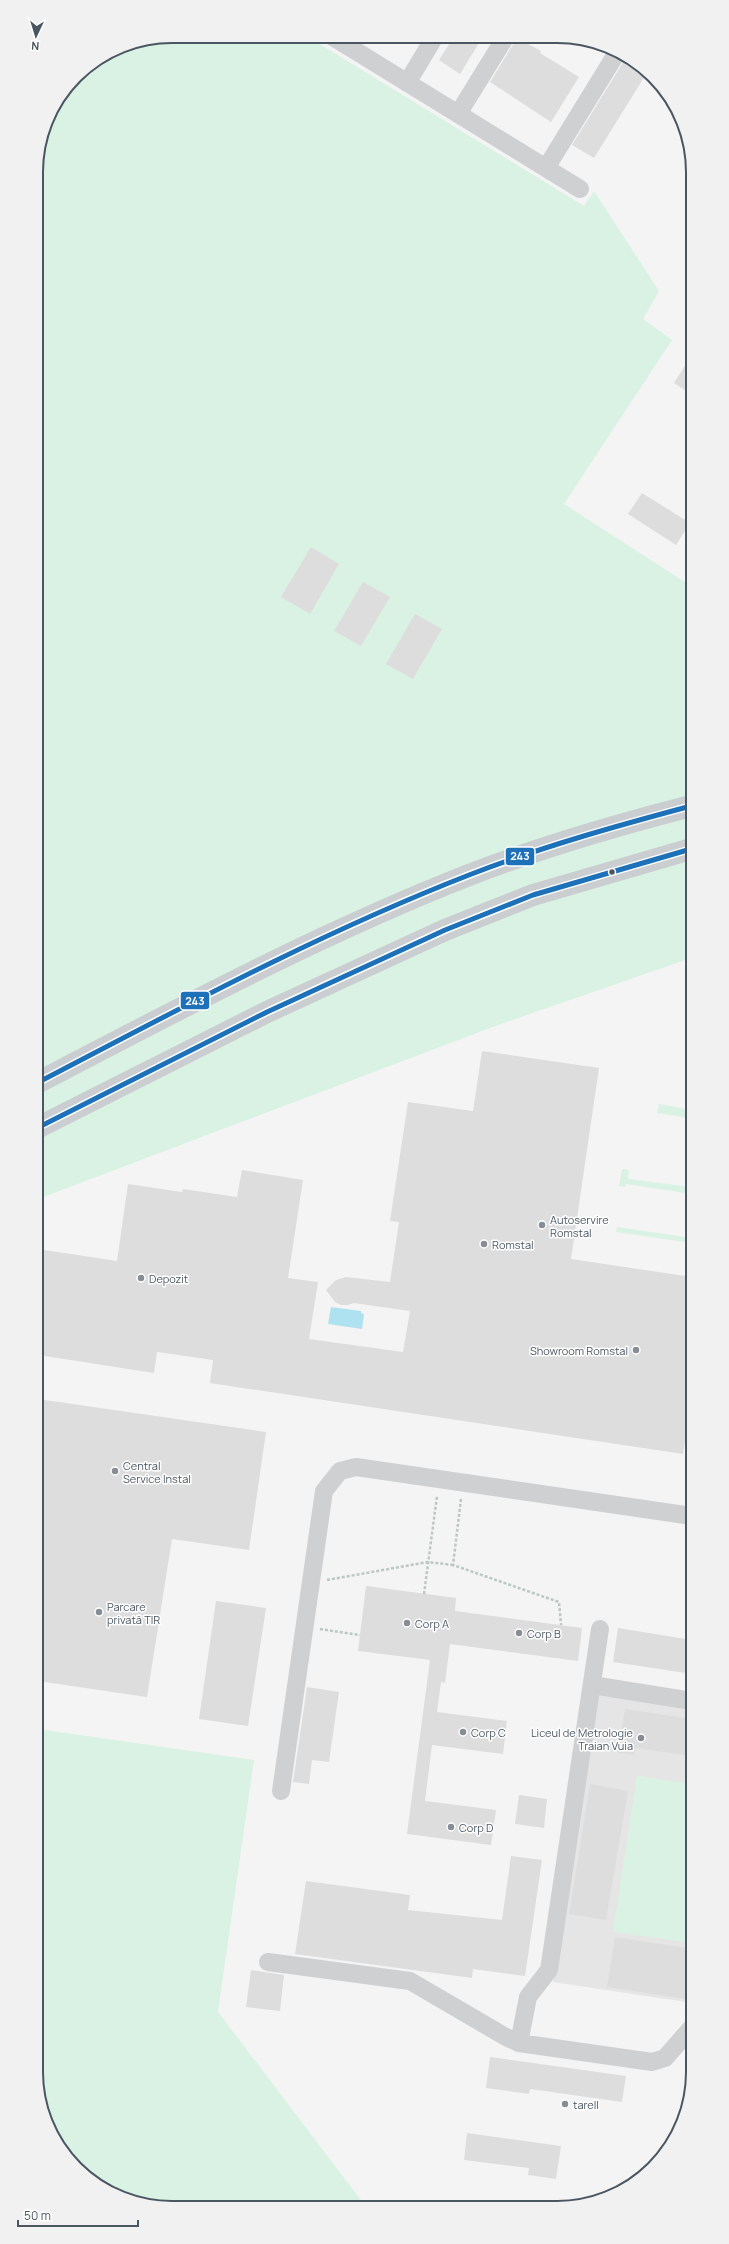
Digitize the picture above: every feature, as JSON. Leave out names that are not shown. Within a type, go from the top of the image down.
[{"type":"main road","points":[[43,1080],[223,988],[432,890],[533,853],[686,807]]},
{"type":"main road","points":[[43,1125],[267,1012],[445,930],[547,891],[686,850]]},
{"type":"street","points":[[343,43],[580,189]]},
{"type":"street","points":[[407,83],[431,43]]},
{"type":"street","points":[[458,114],[502,43]]},
{"type":"street","points":[[546,168],[615,57]]},
{"type":"street","points":[[281,1791],[324,1491],[340,1471],[356,1467],[686,1515]]},
{"type":"street","points":[[520,2043],[528,1997],[549,1970],[600,1628]]},
{"type":"street","points":[[592,1685],[686,1700]]},
{"type":"street","points":[[268,1962],[410,1981],[506,2037],[520,2043],[652,2062],[666,2058],[686,2034]]},
{"type":"path","points":[[424,1594],[439,1479]]},
{"type":"path","points":[[453,1565],[462,1483]]},
{"type":"path","points":[[311,1583],[428,1562],[453,1565],[559,1602],[561,1625]]},
{"type":"path","points":[[305,1628],[360,1635]]},
{"type":"shaded area","points":[[597,1692],[686,1706],[686,2002],[553,1982]]},
{"type":"green space","points":[[172,43],[318,43],[584,206],[594,191],[659,291],[643,319],[672,340],[564,504],[686,583],[686,960],[498,1025],[43,1197],[43,163],[47,138],[53,122],[60,107],[70,93],[87,75],[100,65],[122,53],[147,45]]},
{"type":"green space","points":[[659,1104],[686,1109],[686,1117],[657,1113]]},
{"type":"green space","points":[[622,1169],[629,1170],[628,1179],[686,1186],[686,1193],[626,1184],[625,1187],[619,1186]]},
{"type":"green space","points":[[617,1227],[686,1237],[686,1242],[616,1232]]},
{"type":"green space","points":[[43,1730],[254,1760],[218,2012],[362,2201],[172,2201],[147,2199],[122,2191],[107,2184],[81,2163],[60,2137],[47,2106],[43,2072]]},
{"type":"green space","points":[[637,1776],[686,1783],[686,1942],[613,1932]]},
{"type":"water","points":[[331,1307],[361,1311],[361,1313],[364,1314],[362,1329],[328,1324]]},
{"type":"building","points":[[450,43],[479,43],[460,74],[439,60]]},
{"type":"building","points":[[514,43],[526,43],[541,51],[540,53],[579,77],[551,122],[490,82]]},
{"type":"building","points":[[624,61],[644,77],[594,158],[572,145]]},
{"type":"building","points":[[686,364],[686,391],[674,383]]},
{"type":"building","points":[[642,493],[686,520],[686,529],[676,545],[628,514]]},
{"type":"building","points":[[311,547],[339,564],[310,614],[281,597]]},
{"type":"building","points":[[363,582],[390,597],[361,646],[334,631]]},
{"type":"building","points":[[415,614],[442,629],[413,679],[386,664]]},
{"type":"building","points":[[482,1051],[599,1068],[571,1259],[686,1276],[686,1434],[683,1454],[210,1383],[213,1360],[157,1352],[154,1373],[43,1356],[43,1250],[117,1261],[128,1184],[182,1192],[183,1189],[237,1197],[242,1170],[303,1180],[288,1278],[318,1282],[309,1339],[403,1352],[410,1311],[354,1303],[341,1305],[335,1302],[326,1290],[336,1280],[346,1277],[390,1282],[399,1222],[390,1221],[408,1102],[473,1111]]},
{"type":"building","points":[[43,1400],[266,1432],[249,1550],[172,1539],[147,1697],[43,1682]]},
{"type":"building","points":[[366,1586],[456,1598],[455,1611],[582,1628],[578,1661],[450,1644],[445,1683],[441,1682],[437,1712],[507,1721],[503,1754],[432,1745],[425,1801],[496,1810],[491,1845],[407,1834],[430,1660],[358,1651]]},
{"type":"building","points":[[216,1601],[266,1608],[248,1726],[199,1719]]},
{"type":"building","points":[[618,1628],[686,1639],[686,1673],[613,1662]]},
{"type":"building","points":[[307,1687],[339,1692],[329,1762],[312,1760],[309,1784],[293,1782]]},
{"type":"building","points":[[625,1709],[686,1718],[686,1755],[635,1748],[634,1755],[618,1753]]},
{"type":"building","points":[[590,1784],[628,1791],[606,1920],[569,1914]]},
{"type":"building","points":[[519,1795],[547,1799],[544,1828],[515,1824]]},
{"type":"building","points":[[511,1856],[542,1860],[525,1976],[473,1969],[472,1978],[295,1954],[306,1881],[410,1895],[408,1910],[502,1920]]},
{"type":"building","points":[[615,1937],[686,1948],[686,1999],[607,1987]]},
{"type":"building","points":[[251,1970],[284,1975],[280,2011],[246,2007]]},
{"type":"building","points":[[490,2057],[626,2076],[622,2102],[530,2089],[529,2094],[486,2088]]},
{"type":"building","points":[[467,2133],[561,2146],[556,2179],[528,2175],[529,2168],[464,2160]]},
{"type":"transit line","name":"243","points":[[43,1080],[250,973],[413,898],[469,875],[551,846],[686,807]]},
{"type":"transit line","name":"243","points":[[43,1125],[267,1012],[445,930],[533,895],[686,850]]},
{"type":"place","name":"Autoservire Romstal","points":[[542,1225]]},
{"type":"place","name":"Romstal","points":[[484,1244]]},
{"type":"place","name":"Depozit","points":[[141,1278]]},
{"type":"place","name":"Showroom Romstal","points":[[636,1350]]},
{"type":"place","name":"Central Service Instal","points":[[115,1471]]},
{"type":"place","name":"Parcare privată TIR","points":[[99,1612]]},
{"type":"place","name":"Corp A","points":[[407,1623]]},
{"type":"place","name":"Corp B","points":[[519,1633]]},
{"type":"place","name":"Corp C","points":[[463,1732]]},
{"type":"place","name":"Liceul de Metrologie Traian Vuia","points":[[641,1738]]},
{"type":"place","name":"Corp D","points":[[451,1827]]},
{"type":"place","name":"tarell","points":[[565,2104]]}]
